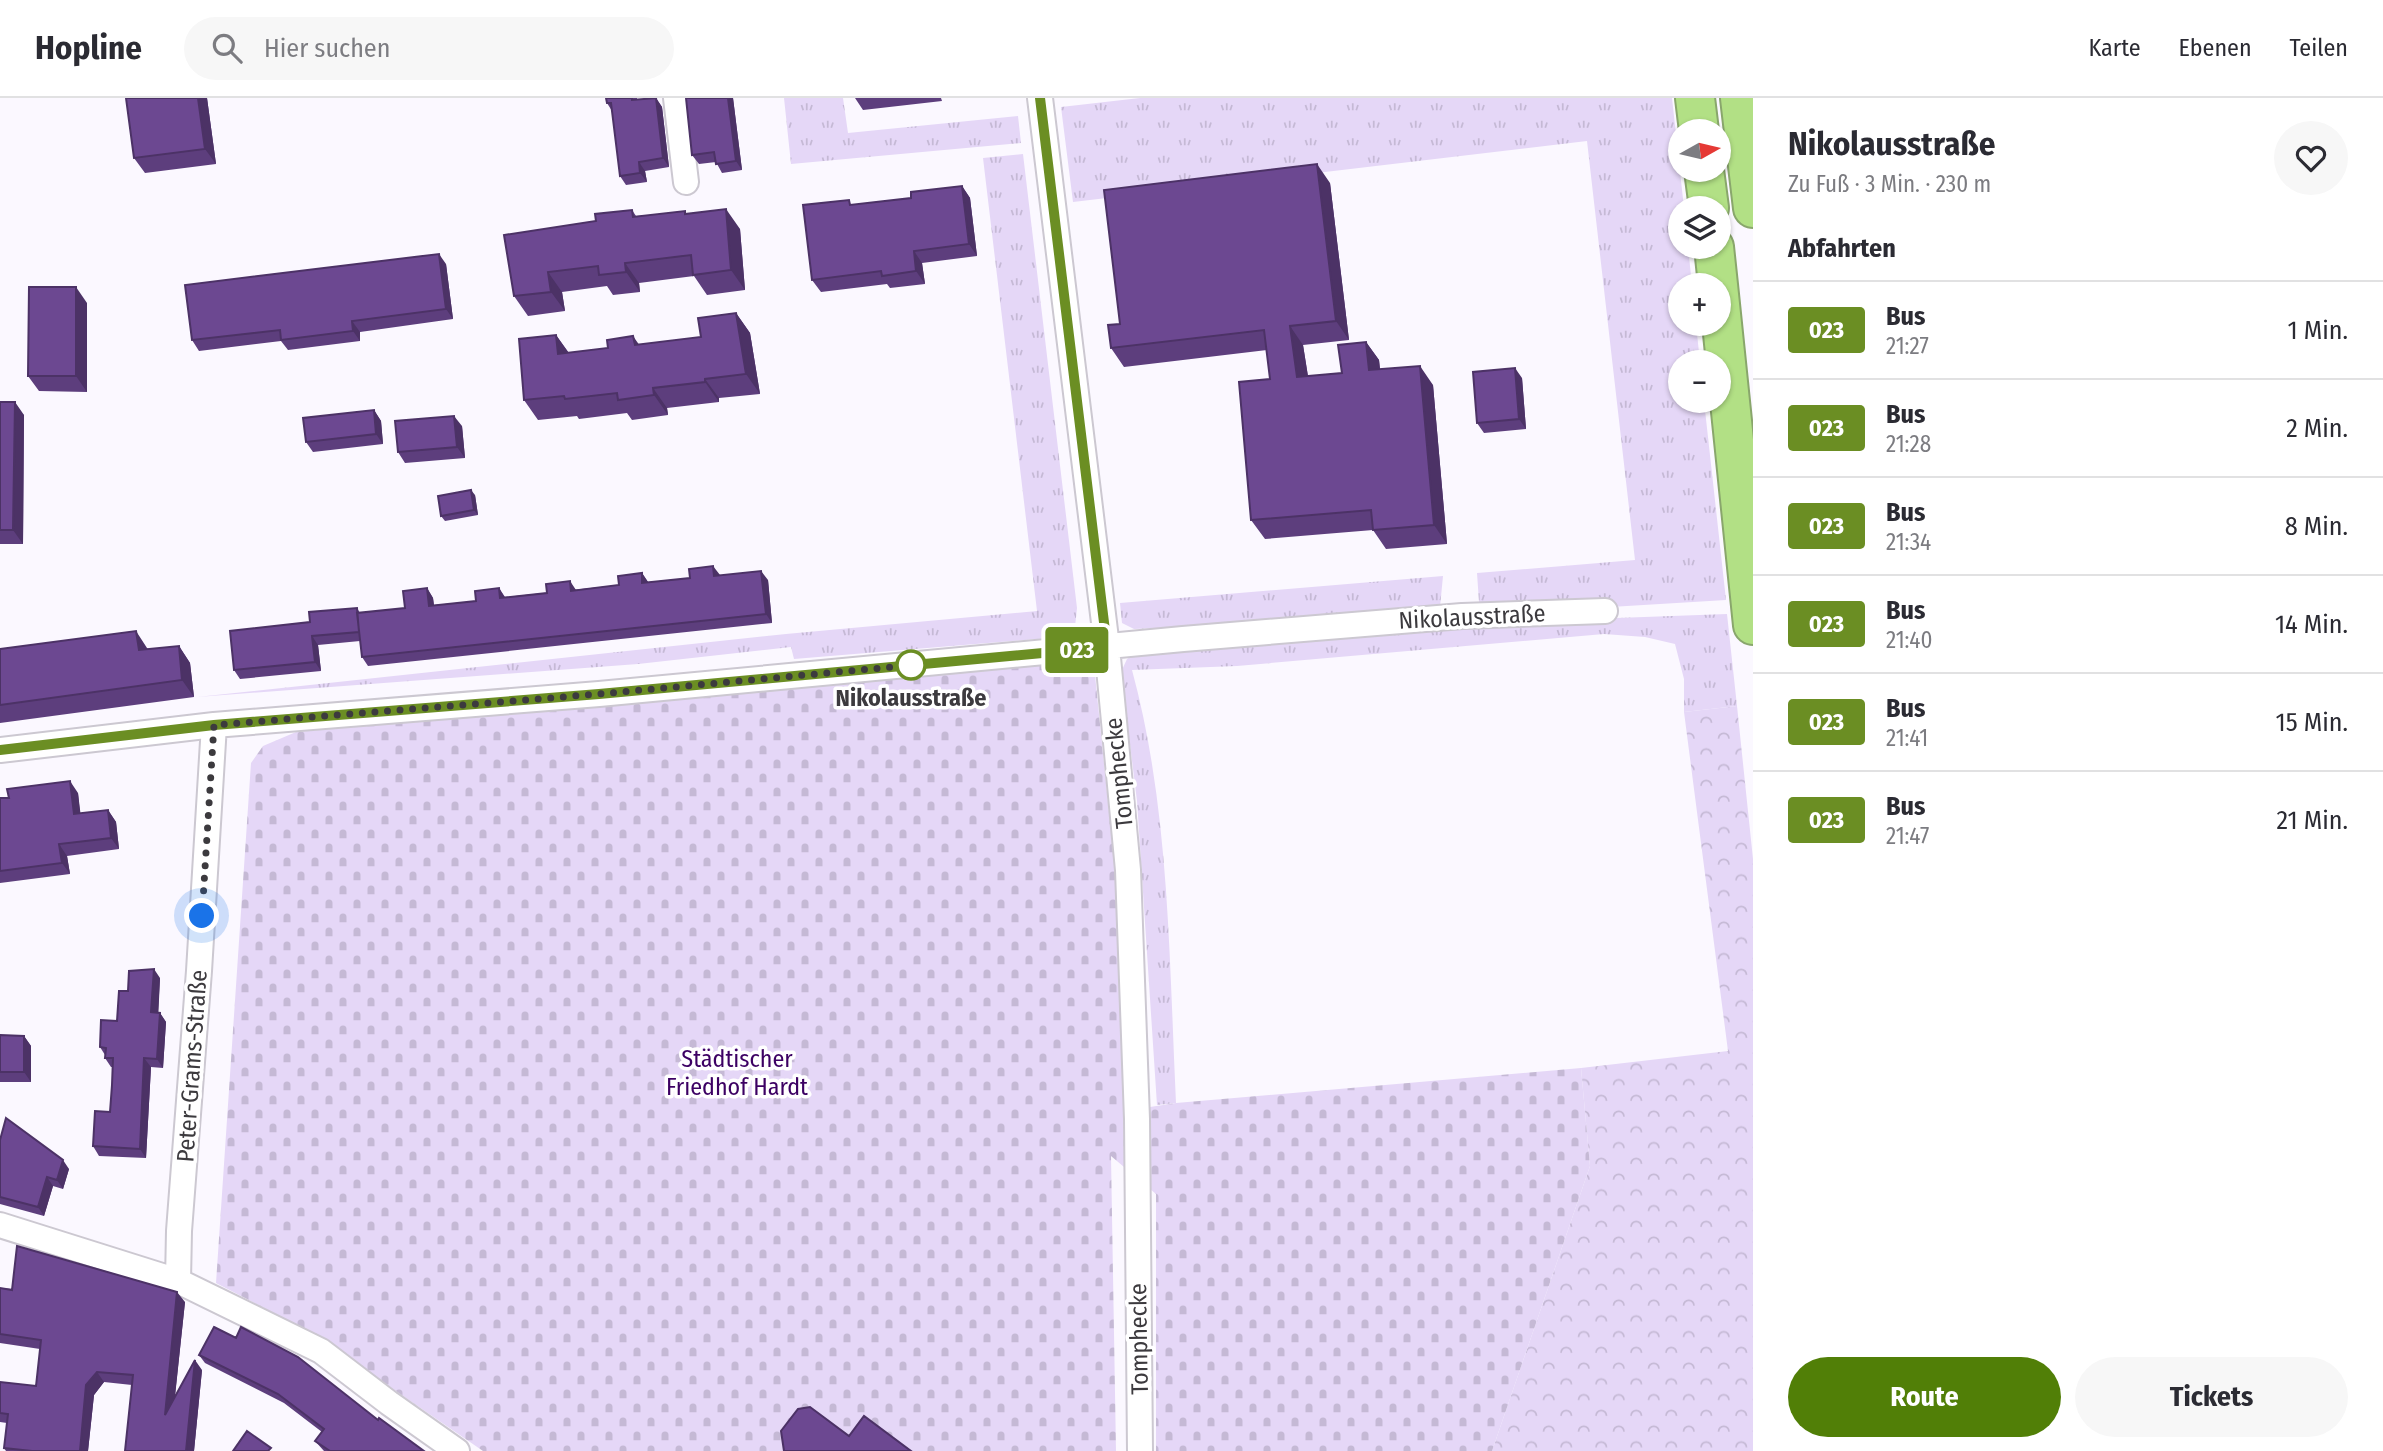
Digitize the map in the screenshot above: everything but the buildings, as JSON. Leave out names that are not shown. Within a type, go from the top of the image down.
[{"type":"highway","points":[[1695,98],[1698,119]]},
{"type":"highway","points":[[1740,98],[1753,208]]},
{"type":"highway","points":[[1723,336],[1753,625]]},
{"type":"street","points":[[677,98],[686,182]]},
{"type":"street","name":"Tomphecke","points":[[1040,98],[1107,647],[1128,870],[1137,1119],[1140,1451]]},
{"type":"street","name":"Nikolausstraße","points":[[0,750],[214,725],[599,694],[1462,615],[1605,611]]},
{"type":"street","name":"Peter-Grams-Straße","points":[[178,1281],[179,1231],[214,725]]},
{"type":"street","points":[[0,1225],[178,1281],[321,1351],[388,1403],[457,1451]]},
{"type":"green space","points":[[784,98],[843,98],[848,133],[1018,116],[1021,143],[791,164]]},
{"type":"green space","points":[[1140,98],[1672,98],[1674,119],[1668,119],[1668,182],[1681,182],[1683,196],[1668,196],[1668,259],[1689,259],[1691,273],[1668,273],[1668,336],[1697,336],[1699,350],[1668,350],[1668,413],[1705,413],[1726,600],[1494,614],[1479,602],[1477,573],[1635,560],[1587,141],[1073,202],[1061,107]]},
{"type":"green space","points":[[1023,154],[1077,608],[1074,636],[794,659],[791,647],[638,664],[197,697],[786,634],[1037,611],[983,158]]},
{"type":"green space","points":[[1443,576],[1440,607],[1182,627],[1134,629],[1122,623],[1120,603]]},
{"type":"green space","points":[[1727,614],[1737,706],[1684,712],[1684,679],[1675,644],[1645,637],[1604,634],[1237,666],[1132,670],[1154,776],[1166,885],[1176,1103],[1157,1105],[1137,801],[1121,672],[1127,659],[1138,652],[1561,620]]},
{"type":"green space","name":"Städtischer Friedhof Hardt","points":[[1077,661],[1095,675],[1117,891],[1124,1111],[1176,1103],[1581,1068],[1590,1166],[1492,1451],[1156,1451],[1156,1194],[1111,1156],[1116,1451],[483,1451],[310,1332],[216,1283],[251,763],[263,746],[296,732]]},
{"type":"green space","points":[[1737,706],[1753,859],[1753,1451],[1492,1451],[1590,1166],[1581,1068],[1728,1051],[1684,712]]},
{"type":"bus line","name":"023","points":[[0,750],[214,725],[599,694],[1107,647],[1040,98]]},
{"type":"place","name":"Nikolausstraße","points":[[911,665]]},
{"type":"route","points":[[202,916],[214,725],[914,665],[911,665]]}]
